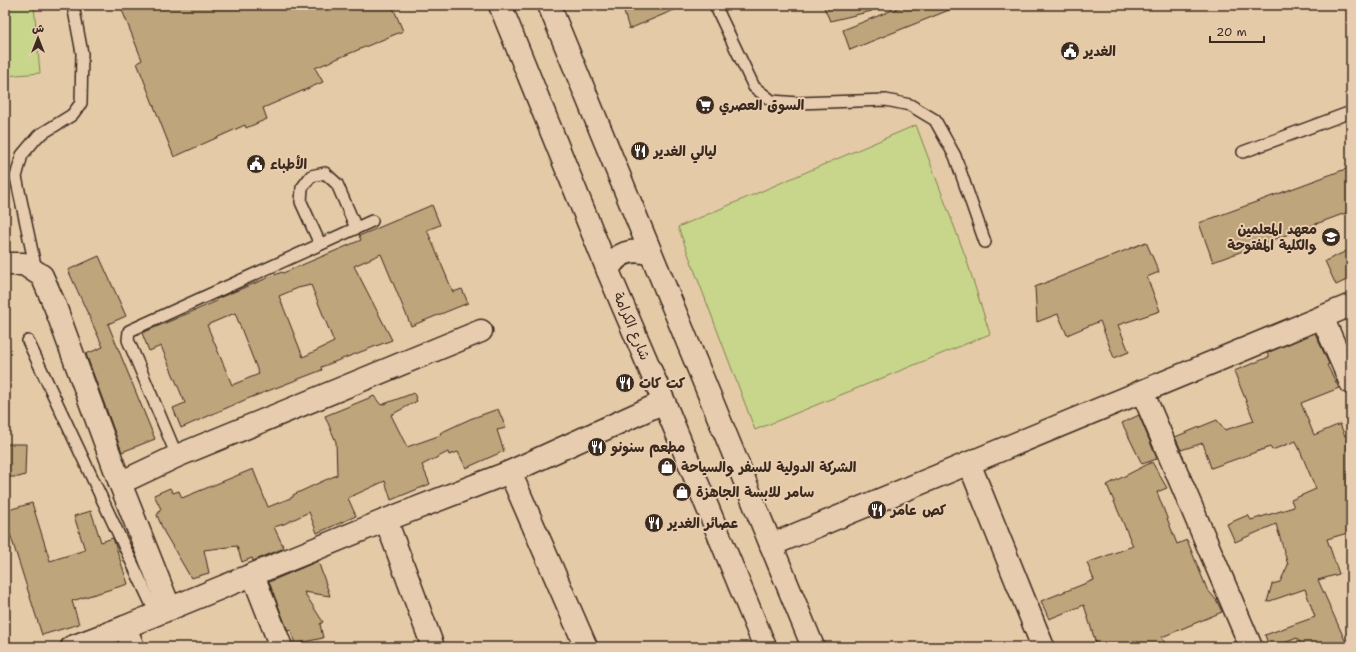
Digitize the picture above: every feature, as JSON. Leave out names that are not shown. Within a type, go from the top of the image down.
[{"type":"street","name":"شارع الكرامة","points":[[500,5],[608,271],[664,402],[765,647]]},
{"type":"street","points":[[549,5],[813,647]]},
{"type":"street","points":[[608,271],[611,264],[617,257],[625,253],[638,251],[651,254]]},
{"type":"street","points":[[5,264],[24,264],[42,276],[55,306],[120,483],[163,612]]},
{"type":"street","points":[[771,545],[1351,305]]},
{"type":"street","points":[[1322,317],[1351,383]]},
{"type":"street","points":[[120,483],[177,456],[481,331]]},
{"type":"street","points":[[1142,391],[1251,647]]},
{"type":"street","points":[[72,647],[163,612],[386,520],[510,472],[664,402]]},
{"type":"street","points":[[968,463],[1043,647]]},
{"type":"street","points":[[510,472],[586,647]]},
{"type":"street","points":[[386,520],[433,647]]},
{"type":"street","points":[[253,575],[281,647]]},
{"type":"street","points":[[125,627],[133,647]]},
{"type":"lane","points":[[36,272],[16,177],[22,155],[38,136],[72,115],[81,103],[82,53],[73,5]]},
{"type":"lane","points":[[715,5],[754,87],[772,101],[798,103],[886,100],[910,105],[935,120],[955,156],[984,242]]},
{"type":"lane","points":[[1243,152],[1351,112]]},
{"type":"lane","points":[[320,244],[301,202],[302,188],[311,176],[325,173],[337,184],[356,228]]},
{"type":"lane","points":[[177,456],[128,340],[129,331],[320,244],[372,222]]},
{"type":"lane","points":[[28,341],[163,612]]},
{"type":"green space","points":[[5,5],[34,5],[40,73],[5,76]]},
{"type":"green space","points":[[916,125],[966,258],[990,334],[755,430],[678,227]]},
{"type":"building","points":[[120,5],[392,5],[403,31],[315,68],[323,82],[263,108],[267,119],[246,128],[245,125],[174,157],[137,63],[142,60]]},
{"type":"building","points":[[622,5],[686,5],[629,29]]},
{"type":"building","points":[[823,5],[871,5],[872,11],[830,21]]},
{"type":"building","points":[[905,5],[959,6],[850,50],[843,30]]},
{"type":"building","points":[[1351,167],[1351,211],[1213,262],[1199,223]]},
{"type":"building","points":[[432,205],[440,225],[427,230],[453,292],[462,289],[468,303],[411,326],[381,254],[354,266],[392,340],[321,367],[322,370],[247,399],[181,428],[173,408],[185,403],[161,346],[149,351],[142,333],[217,301],[216,299],[361,240],[359,236]],"holes":[[[311,285],[334,342],[303,357],[279,296],[298,288]],[[235,313],[259,374],[232,385],[207,325]]]},
{"type":"building","points":[[1146,242],[1159,272],[1147,277],[1160,311],[1118,325],[1129,352],[1114,358],[1100,321],[1067,335],[1058,314],[1037,322],[1035,287]]},
{"type":"building","points":[[1351,249],[1351,278],[1336,285],[1325,261]]},
{"type":"building","points":[[99,256],[126,316],[108,324],[155,439],[122,452],[86,354],[103,347],[68,270]]},
{"type":"building","points":[[1315,333],[1329,364],[1327,365],[1339,388],[1301,403],[1314,435],[1340,424],[1345,436],[1351,434],[1351,532],[1327,539],[1339,574],[1318,580],[1348,647],[1302,647],[1297,638],[1274,647],[1269,647],[1265,635],[1315,617],[1305,589],[1267,602],[1272,584],[1280,582],[1288,565],[1276,524],[1235,542],[1227,524],[1248,515],[1251,520],[1294,507],[1291,500],[1316,489],[1296,441],[1272,450],[1270,447],[1211,468],[1203,443],[1181,450],[1175,437],[1217,420],[1225,430],[1254,421],[1234,371],[1269,357],[1267,353]]},
{"type":"building","points":[[414,393],[417,401],[391,415],[407,447],[441,435],[440,433],[470,419],[498,409],[506,428],[497,430],[504,451],[466,468],[458,452],[449,455],[448,452],[422,465],[430,484],[391,500],[385,481],[348,498],[356,516],[317,533],[309,512],[274,527],[284,548],[253,561],[252,558],[242,562],[237,546],[204,550],[209,573],[191,578],[164,532],[157,515],[161,509],[154,495],[170,488],[173,493],[179,491],[182,498],[253,469],[268,507],[293,497],[293,495],[337,475],[336,442],[325,416],[374,396],[381,405]]},
{"type":"building","points":[[1139,415],[1157,459],[1142,464],[1122,423]]},
{"type":"building","points":[[5,444],[26,444],[25,475],[19,477],[5,477]]},
{"type":"building","points":[[1152,462],[1167,488],[1157,492],[1177,544],[1187,540],[1207,589],[1217,601],[1222,612],[1162,637],[1167,647],[1097,647],[1084,605],[1049,619],[1041,601],[1094,580],[1087,563],[1133,546],[1107,485]]},
{"type":"building","points":[[32,503],[50,561],[85,550],[74,516],[91,511],[101,542],[113,538],[128,584],[72,601],[79,624],[42,635],[5,518],[5,511]]},
{"type":"building","points":[[318,561],[330,596],[304,592],[323,622],[320,624],[323,638],[295,644],[291,630],[288,631],[269,582]]},
{"type":"place","name":"الغدير","points":[[1070,51]]},
{"type":"place","name":"السوق العصري","points":[[705,105]]},
{"type":"place","name":"ليالي الغدير","points":[[640,151]]},
{"type":"place","name":"الأطباء","points":[[256,164]]},
{"type":"place","name":"معهد المعلمين والكلية المفتوحة","points":[[1331,237]]},
{"type":"place","name":"كت كات","points":[[625,383]]},
{"type":"place","name":"مطعم سنونو","points":[[597,447]]},
{"type":"place","name":"الشركة الدولية للسفر والسياحة","points":[[667,467]]},
{"type":"place","name":"سامر للابسة الجاهزة","points":[[682,492]]},
{"type":"place","name":"كص عامر","points":[[877,510]]},
{"type":"place","name":"عصائر الغدير","points":[[654,523]]}]
